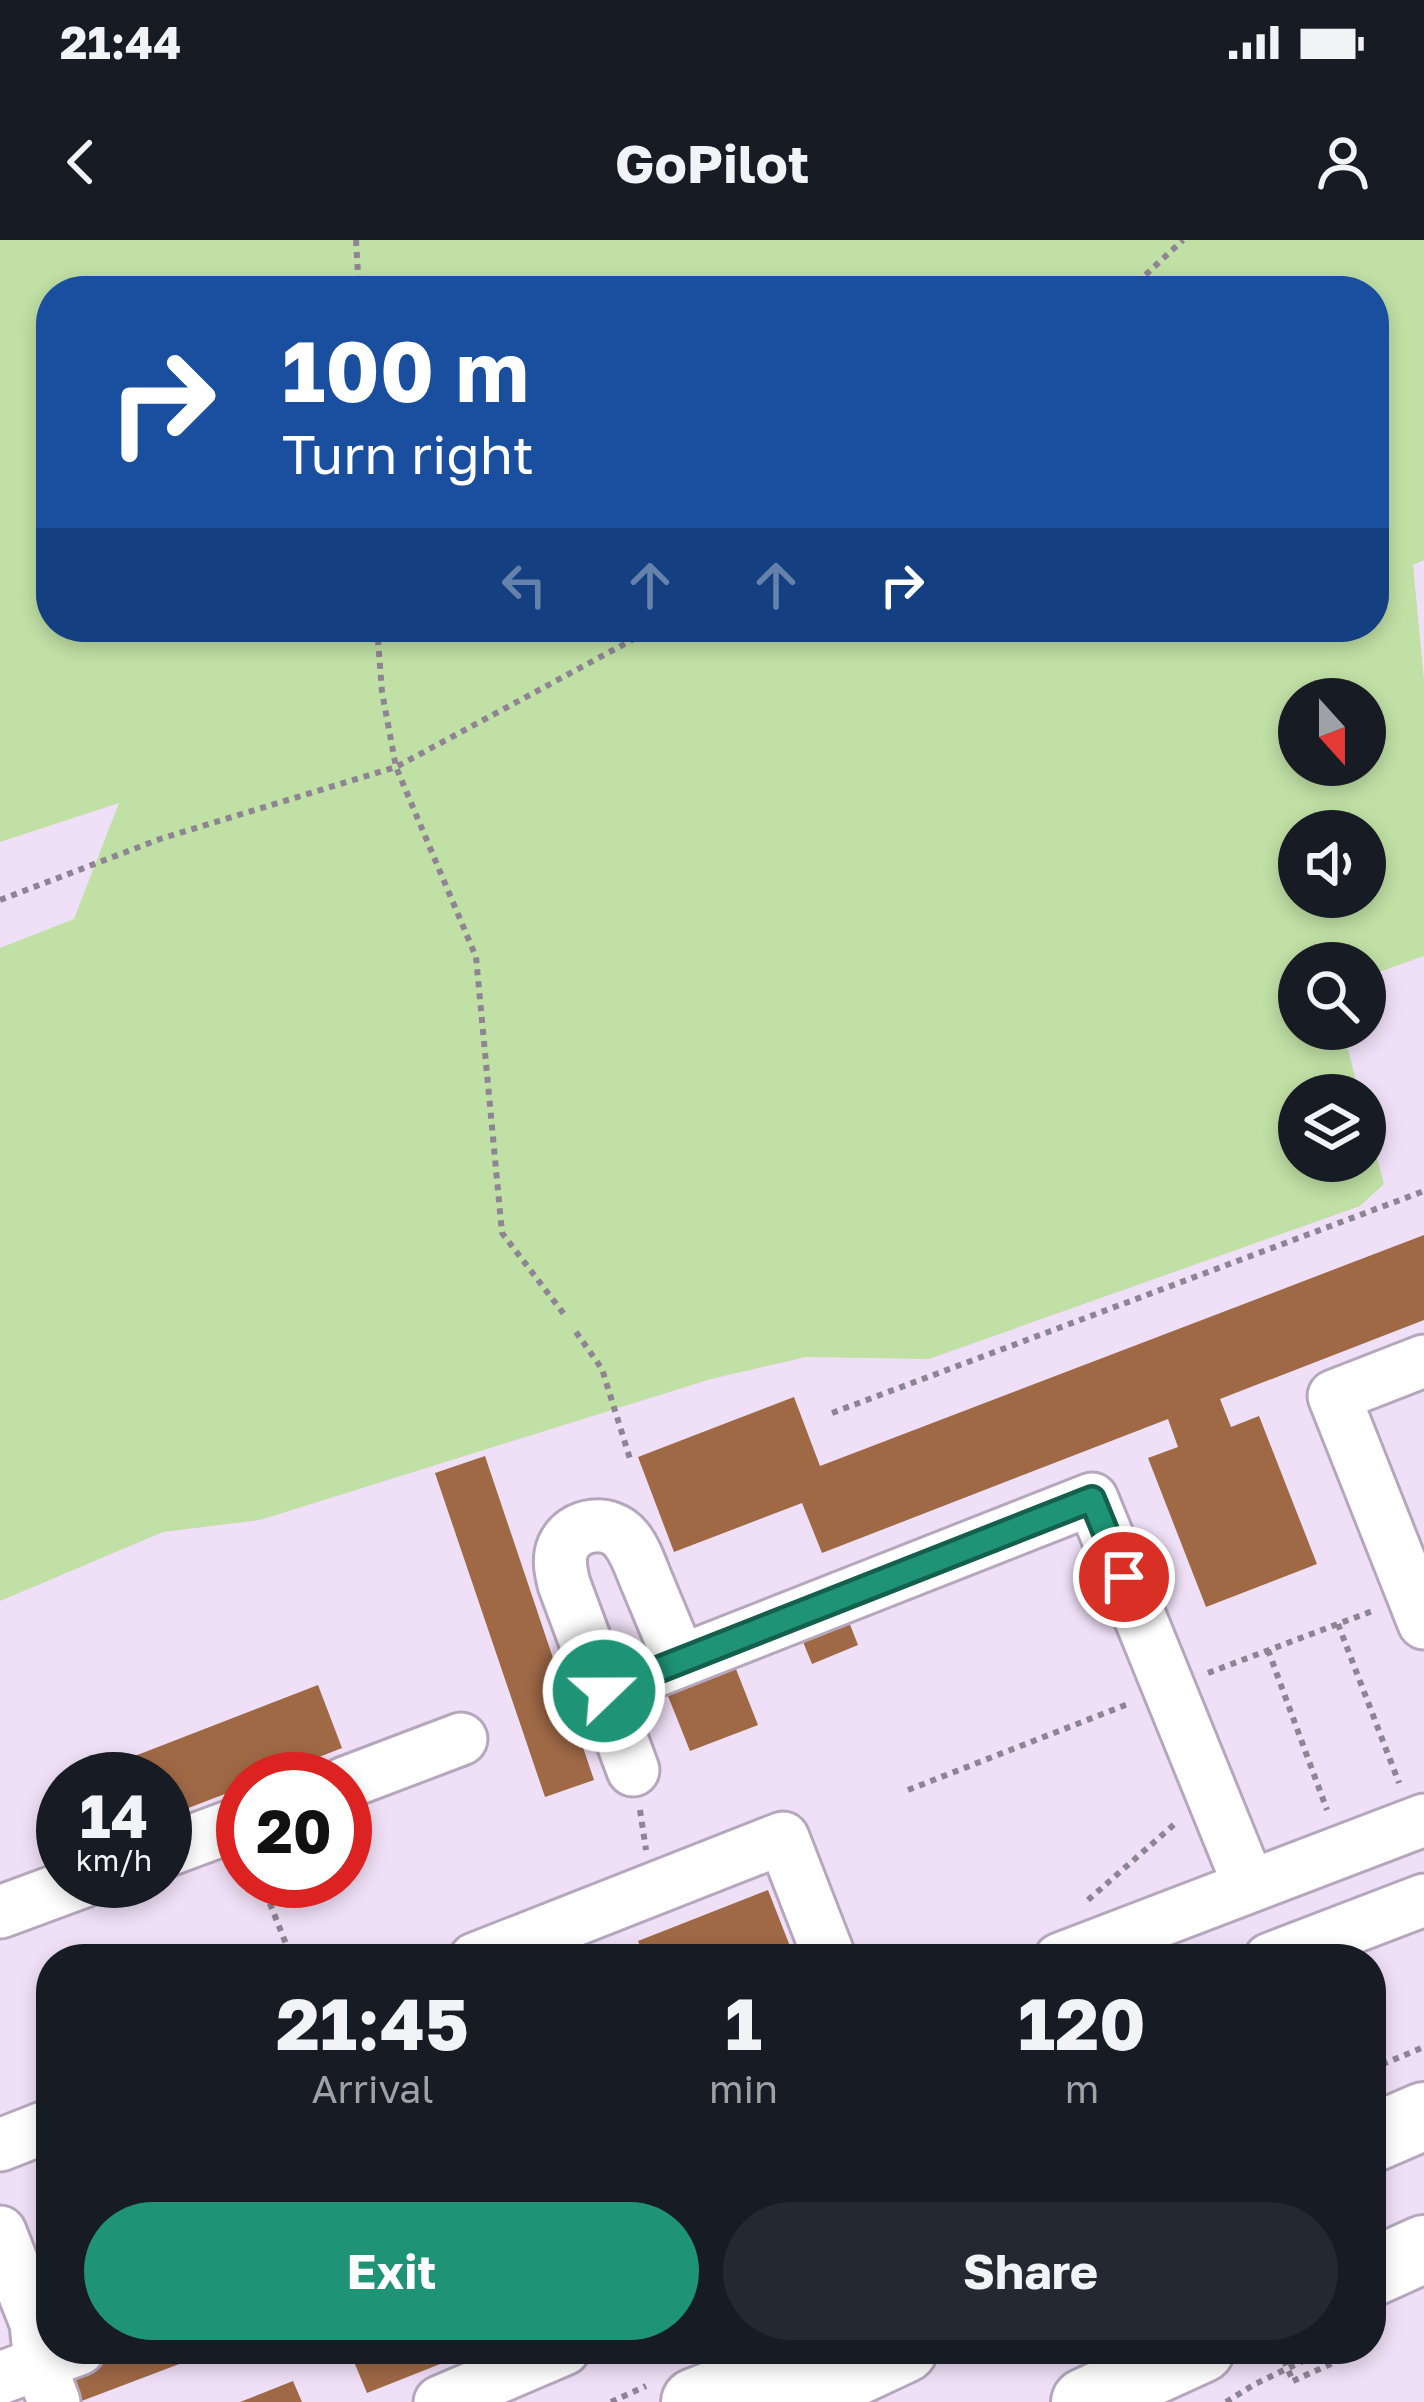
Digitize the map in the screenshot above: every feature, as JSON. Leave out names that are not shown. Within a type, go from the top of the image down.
[{"type":"main road","points":[[1386,2132],[1424,2116]]},
{"type":"main road","points":[[1386,2266],[1424,2249]]},
{"type":"main road","points":[[695,2402],[792,2364]]},
{"type":"main road","points":[[791,2402],[872,2364]]},
{"type":"main road","points":[[1085,2402],[1168,2364]]},
{"type":"street","points":[[1424,1361],[1334,1396],[1424,1623]]},
{"type":"street","points":[[604,1691],[1092,1499],[1250,1885]]},
{"type":"street","points":[[633,1770],[561,1570],[562,1549],[572,1534],[605,1526],[616,1529],[630,1545],[680,1661]]},
{"type":"street","points":[[372,1773],[460,1739]]},
{"type":"street","points":[[1066,1936],[1250,1885],[1419,1822]]},
{"type":"street","points":[[513,1944],[783,1838],[824,1944]]},
{"type":"street","points":[[0,1912],[36,1899]]},
{"type":"street","points":[[1309,1944],[1424,1900]]},
{"type":"street","points":[[0,2145],[36,2131]]},
{"type":"street","points":[[0,2232],[36,2323]]},
{"type":"street","points":[[440,2402],[529,2364]]},
{"type":"street","points":[[1176,2402],[1202,2364]]},
{"type":"path","points":[[1144,276],[1183,240]]},
{"type":"path","points":[[354,242],[357,276]]},
{"type":"path","points":[[378,642],[396,766],[476,957],[502,1233],[567,1318]]},
{"type":"path","points":[[0,900],[160,839],[396,766],[628,642]]},
{"type":"path","points":[[832,1413],[1424,1191]]},
{"type":"path","points":[[576,1332],[602,1369],[631,1462]]},
{"type":"path","points":[[1338,1624],[1419,1822]]},
{"type":"path","points":[[1268,1650],[1342,1851]]},
{"type":"path","points":[[633,1770],[653,1889]]},
{"type":"path","points":[[1066,1936],[1211,1792]]},
{"type":"path","points":[[272,1908],[286,1944]]},
{"type":"path","points":[[1386,2063],[1424,2047]]},
{"type":"path","points":[[1286,2364],[1293,2381],[1331,2364]]},
{"type":"path","points":[[1226,2402],[1297,2364]]},
{"type":"green space","points":[[0,240],[1424,240],[1424,560],[1413,565],[1424,680],[1424,956],[1386,970],[1386,942],[1278,942],[1278,1050],[1348,1050],[1354,1074],[1278,1074],[1278,1182],[1383,1182],[1360,1206],[929,1359],[806,1357],[711,1379],[260,1520],[163,1532],[0,1601],[0,948],[74,919],[119,803],[0,842]]},
{"type":"building","points":[[1424,1235],[1424,1320],[1220,1399],[1231,1427],[1259,1416],[1317,1564],[1206,1607],[1148,1458],[1178,1447],[1168,1419],[822,1553],[802,1503],[674,1552],[638,1457],[794,1397],[820,1466]]},
{"type":"building","points":[[485,1456],[594,1780],[545,1797],[435,1473]]},
{"type":"building","points":[[844,1609],[858,1645],[812,1664],[797,1627]]},
{"type":"building","points":[[732,1659],[758,1725],[690,1751],[664,1686]]},
{"type":"building","points":[[318,1685],[342,1748],[332,1752],[216,1752],[216,1797],[192,1807],[192,1752],[145,1752]]},
{"type":"building","points":[[768,1890],[789,1944],[639,1944]]},
{"type":"building","points":[[99,2364],[179,2364],[79,2402],[69,2375]]},
{"type":"building","points":[[355,2364],[440,2364],[367,2393]]},
{"type":"building","points":[[293,2381],[302,2402],[240,2402]]},
{"type":"route","points":[[604,1691],[1092,1499],[1124,1577]]}]
